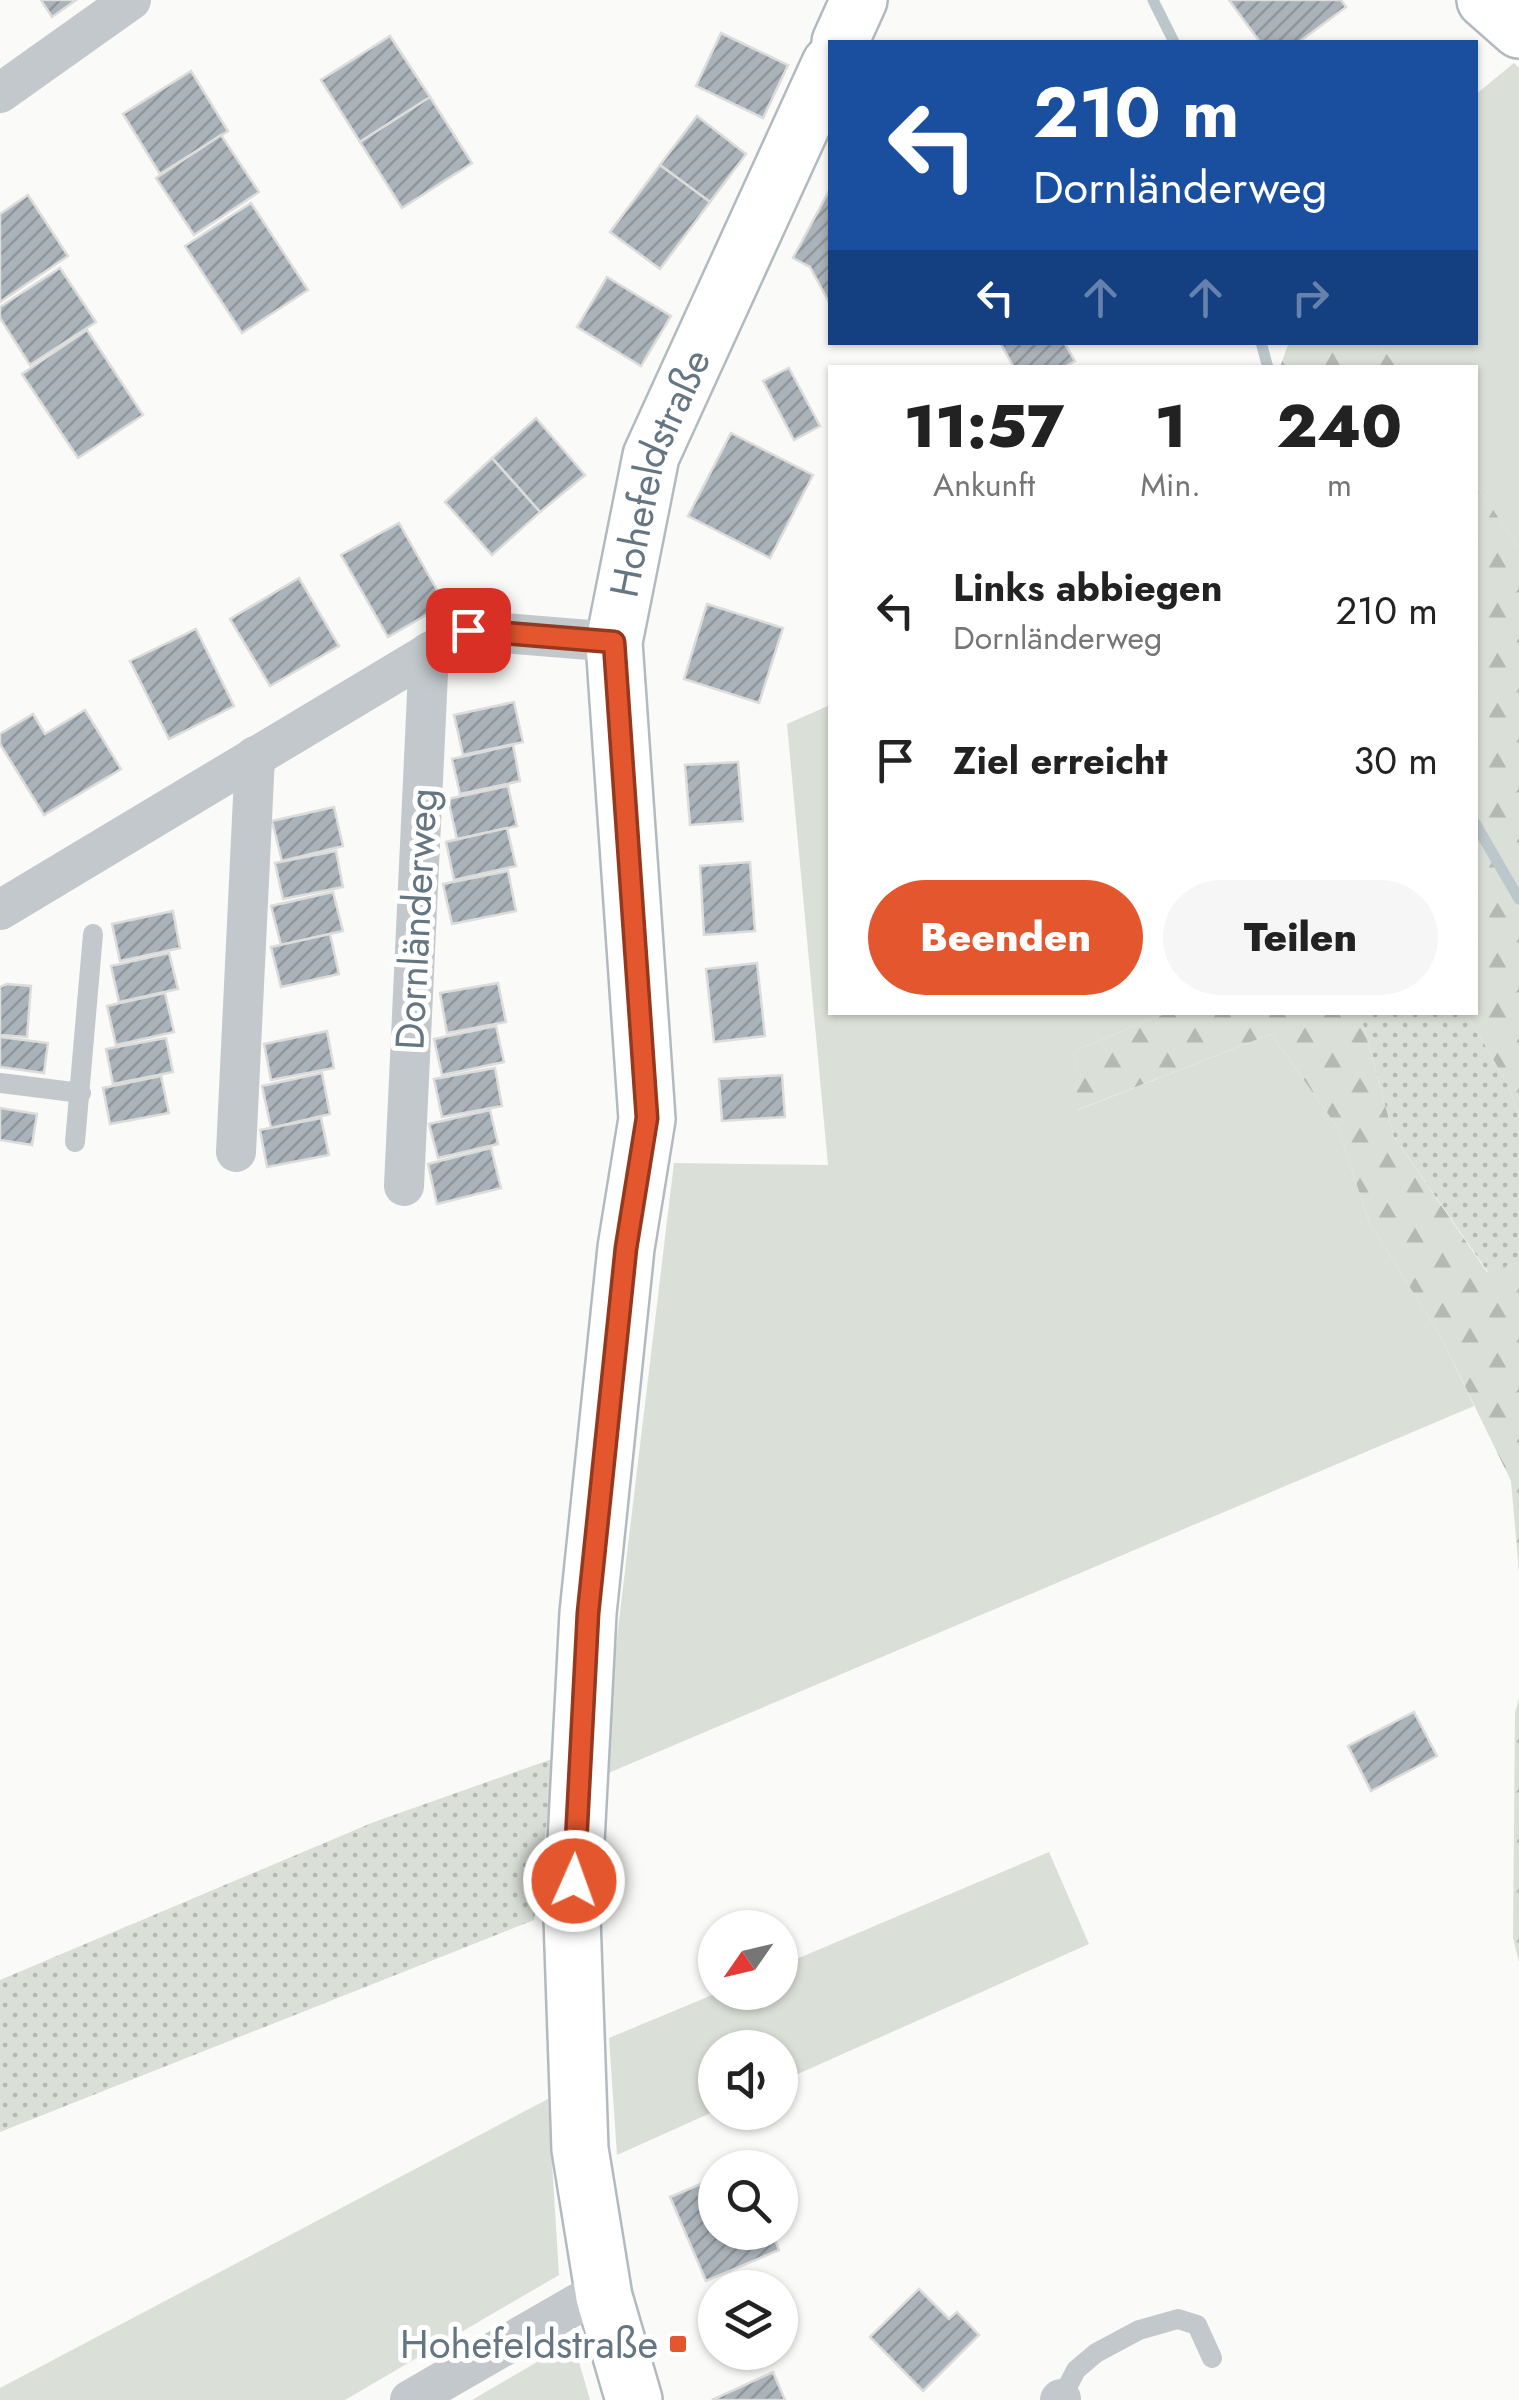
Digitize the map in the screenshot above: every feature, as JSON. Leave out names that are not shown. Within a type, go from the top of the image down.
[{"type":"street","points":[[0,92],[132,0]]},
{"type":"street","points":[[841,40],[859,0]]},
{"type":"street","points":[[1485,0],[1519,30]]},
{"type":"street","name":"Hohefeldstraße","points":[[634,2400],[603,2289],[580,2149],[572,1918],[588,1613],[626,1248],[647,1118],[614,642],[652,456],[828,68]]},
{"type":"street","points":[[0,910],[468,630],[614,642]]},
{"type":"street","name":"Dornländerweg","points":[[404,1186],[429,652]]},
{"type":"street","points":[[236,1152],[256,756]]},
{"type":"street","points":[[410,2400],[603,2289]]},
{"type":"lane","points":[[75,1142],[92,934]]},
{"type":"lane","points":[[0,1083],[81,1093]]},
{"type":"lane","points":[[1060,2399],[1076,2370],[1096,2353],[1140,2330],[1178,2320],[1197,2325],[1212,2358]]},
{"type":"green space","points":[[1514,63],[1519,68],[1519,548],[1478,487],[1478,365],[1395,365],[1380,345],[1478,345],[1478,93]]},
{"type":"green space","points":[[1288,345],[1380,345],[1395,365],[1281,365]]},
{"type":"green space","points":[[1478,487],[1519,548],[1519,1116],[1508,1085],[1467,1015],[1478,1015]]},
{"type":"green space","points":[[828,706],[828,1015],[1162,1015],[1076,1050],[1078,1110],[1271,1034],[1338,1128],[1369,1222],[1441,1337],[1474,1406],[606,1774],[608,1712],[674,1163],[828,1165],[787,724]]},
{"type":"green space","points":[[1162,1015],[1361,1015],[1394,1137],[1487,1272],[1519,1262],[1519,1572],[1511,1481],[1441,1337],[1369,1222],[1338,1128],[1271,1034],[1077,1110],[1076,1050]]},
{"type":"green space","points":[[1361,1015],[1467,1015],[1508,1085],[1519,1116],[1519,1262],[1488,1272],[1394,1137]]},
{"type":"green space","points":[[1519,1698],[1519,1962],[1513,1938],[1515,1713]]},
{"type":"green space","points":[[555,1758],[534,1920],[0,2132],[0,1980],[374,1822]]},
{"type":"green space","points":[[1049,1852],[1089,1944],[798,2074],[798,2030],[698,2030],[698,2119],[617,2155],[609,2038],[698,2001],[698,2010],[798,2010],[798,1958]]},
{"type":"green space","points":[[548,2099],[559,2275],[345,2400],[0,2400],[0,2388]]},
{"type":"green space","points":[[573,2341],[590,2400],[472,2400]]},
{"type":"building","points":[[41,0],[76,0],[52,17]]},
{"type":"building","points":[[1229,0],[1341,0],[1346,7],[1302,40],[1259,40]]},
{"type":"building","points":[[721,33],[788,65],[763,118],[696,86]]},
{"type":"building","points":[[390,36],[430,97],[360,142],[321,80]]},
{"type":"building","points":[[191,71],[228,131],[160,174],[123,114]]},
{"type":"building","points":[[430,97],[472,163],[402,208],[360,142]]},
{"type":"building","points":[[697,116],[746,154],[710,202],[660,165]]},
{"type":"building","points":[[221,135],[259,192],[194,235],[156,178]]},
{"type":"building","points":[[660,165],[710,202],[660,269],[610,232]]},
{"type":"building","points":[[828,193],[828,300],[810,267],[793,258]]},
{"type":"building","points":[[28,195],[68,256],[0,302],[0,214]]},
{"type":"building","points":[[251,203],[308,290],[242,333],[185,246]]},
{"type":"building","points":[[60,268],[96,322],[30,365],[0,318],[0,307]]},
{"type":"building","points":[[607,277],[671,316],[641,366],[577,327]]},
{"type":"building","points":[[87,330],[143,415],[78,458],[22,374]]},
{"type":"building","points":[[1002,345],[1066,345],[1075,361],[1068,365],[1012,365]]},
{"type":"building","points":[[789,368],[820,426],[794,440],[763,381]]},
{"type":"building","points":[[536,418],[585,475],[540,512],[492,458]]},
{"type":"building","points":[[731,433],[813,475],[770,558],[688,516]]},
{"type":"building","points":[[492,458],[540,512],[492,555],[445,502]]},
{"type":"building","points":[[399,523],[445,604],[388,637],[341,555]]},
{"type":"building","points":[[299,578],[339,646],[270,686],[230,619]]},
{"type":"building","points":[[707,604],[783,628],[759,703],[684,679]]},
{"type":"building","points":[[196,629],[234,706],[169,739],[130,661]]},
{"type":"building","points":[[514,702],[523,742],[463,755],[454,715]]},
{"type":"building","points":[[85,710],[121,769],[44,815],[0,744],[0,734],[33,714],[45,734]]},
{"type":"building","points":[[513,745],[520,781],[460,794],[452,759]]},
{"type":"building","points":[[738,762],[743,821],[690,825],[685,765]]},
{"type":"building","points":[[508,786],[517,826],[457,839],[448,799]]},
{"type":"building","points":[[334,807],[343,846],[282,861],[272,821]]},
{"type":"building","points":[[507,828],[516,866],[454,880],[446,842]]},
{"type":"building","points":[[336,851],[343,887],[283,899],[275,863]]},
{"type":"building","points":[[750,862],[755,931],[704,935],[700,866]]},
{"type":"building","points":[[508,871],[516,911],[452,924],[443,884]]},
{"type":"building","points":[[333,892],[343,931],[281,945],[271,906]]},
{"type":"building","points":[[173,911],[180,948],[120,961],[112,924]]},
{"type":"building","points":[[330,934],[339,974],[281,987],[271,947]]},
{"type":"building","points":[[169,953],[178,989],[119,1002],[111,966]]},
{"type":"building","points":[[757,963],[765,1036],[714,1042],[706,969]]},
{"type":"building","points":[[498,983],[506,1022],[447,1033],[440,993]]},
{"type":"building","points":[[31,986],[27,1037],[0,1035],[0,987]]},
{"type":"building","points":[[165,993],[174,1032],[116,1045],[107,1006]]},
{"type":"building","points":[[496,1026],[504,1062],[442,1075],[434,1039]]},
{"type":"building","points":[[327,1031],[334,1068],[271,1080],[264,1044]]},
{"type":"building","points":[[0,1037],[48,1043],[44,1073],[0,1067]]},
{"type":"building","points":[[166,1038],[173,1072],[113,1084],[106,1049]]},
{"type":"building","points":[[495,1068],[502,1106],[442,1117],[434,1079]]},
{"type":"building","points":[[322,1073],[330,1114],[271,1128],[262,1086]]},
{"type":"building","points":[[782,1075],[785,1117],[722,1121],[719,1079]]},
{"type":"building","points":[[161,1076],[169,1113],[110,1124],[103,1088]]},
{"type":"building","points":[[0,1108],[37,1114],[32,1145],[0,1140]]},
{"type":"building","points":[[490,1110],[498,1144],[438,1158],[429,1124]]},
{"type":"building","points":[[321,1118],[329,1155],[267,1167],[260,1130]]},
{"type":"building","points":[[491,1148],[501,1188],[437,1204],[428,1164]]},
{"type":"building","points":[[1414,1712],[1437,1756],[1371,1791],[1348,1746]]},
{"type":"building","points":[[698,2185],[698,2250],[779,2250],[732,2270],[701,2270],[670,2197]]},
{"type":"building","points":[[919,2289],[949,2319],[957,2312],[979,2335],[923,2391],[870,2337]]},
{"type":"building","points":[[773,2372],[785,2400],[712,2400]]},
{"type":"waterway","points":[[1153,0],[1173,40]]},
{"type":"waterway","points":[[1262,345],[1267,365]]},
{"type":"waterway","points":[[1478,828],[1519,899]]},
{"type":"place","name":"Hohefeldstraße","points":[[678,2344]]},
{"type":"route","points":[[468,630],[614,642],[647,1118],[626,1248],[588,1613],[574,1881]]}]
